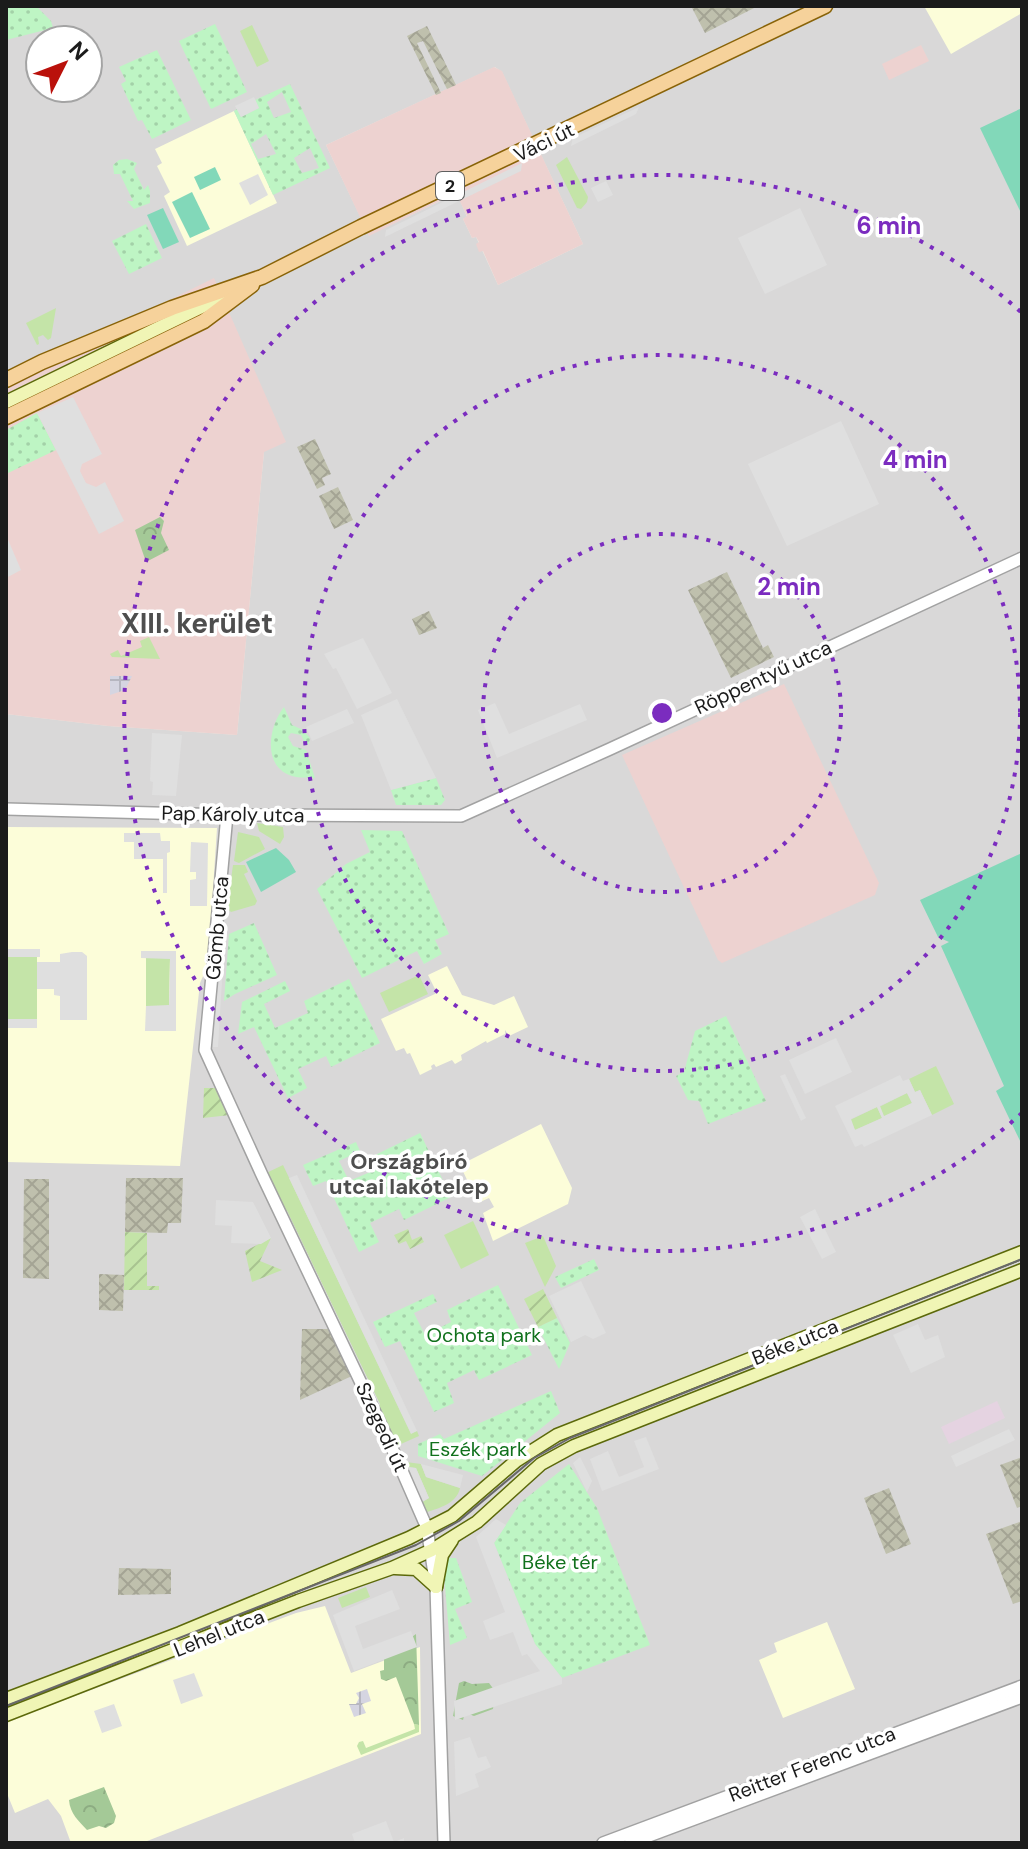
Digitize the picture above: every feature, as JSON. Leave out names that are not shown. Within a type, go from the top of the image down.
[{"type":"main road","name":"Váci út","points":[[6,402],[361,227],[825,6]]},
{"type":"main road","name":"Váci út","points":[[6,380],[172,308],[262,277]]},
{"type":"main road","name":"Váci út","points":[[6,417],[204,321],[262,277]]},
{"type":"main road","name":"Béke utca","points":[[452,1516],[531,1450],[567,1432],[1022,1252]]},
{"type":"main road","name":"Béke utca","points":[[456,1535],[484,1516],[529,1473],[574,1446],[1022,1270]]},
{"type":"main road","points":[[427,1528],[452,1516]]},
{"type":"main road","points":[[432,1550],[436,1533],[452,1516]]},
{"type":"main road","name":"Lehel utca","points":[[6,1699],[180,1633],[427,1528]]},
{"type":"main road","points":[[432,1550],[456,1535]]},
{"type":"main road","points":[[436,1587],[442,1555],[456,1535]]},
{"type":"main road","name":"Lehel utca","points":[[6,1715],[432,1550]]},
{"type":"main road","points":[[392,1568],[416,1569],[436,1587]]},
{"type":"street","name":"Röppentyű utca","points":[[461,816],[1022,558]]},
{"type":"street","name":"Pap Károly utca","points":[[6,809],[227,815],[461,816]]},
{"type":"street","name":"Gömb utca","points":[[207,1040],[227,815]]},
{"type":"street","name":"Szegedi út","points":[[207,1040],[205,1050],[427,1528],[436,1587],[444,1843]]},
{"type":"street","name":"Reitter Ferenc utca","points":[[603,1843],[1022,1686]]},
{"type":"street","name":"Reitter Ferenc utca","points":[[630,1843],[1022,1697]]},
{"type":"shaded area","points":[[6,6],[1022,6],[1022,1843],[6,1843],[6,714],[108,726],[237,735],[264,452],[6,381]],"holes":[[[495,67],[502,72],[583,244],[498,285],[476,237],[472,238],[463,219],[467,217],[457,193],[369,235],[326,145]]]},
{"type":"shaded area","points":[[691,6],[758,6],[705,33]]},
{"type":"shaded area","points":[[924,6],[1022,6],[1022,13],[951,54]]},
{"type":"shaded area","points":[[427,26],[456,85],[447,89],[423,41],[417,43],[441,93],[436,95],[407,36]]},
{"type":"shaded area","points":[[921,45],[929,61],[889,80],[882,64]]},
{"type":"shaded area","points":[[494,67],[502,71],[583,244],[498,285],[483,251],[479,252],[476,244],[479,242],[476,237],[472,238],[463,219],[467,216],[456,193],[369,236],[326,145]]},
{"type":"shaded area","points":[[254,97],[259,108],[241,117],[235,106]]},
{"type":"shaded area","points":[[639,107],[636,114],[571,146],[573,138]]},
{"type":"shaded area","points":[[234,111],[277,203],[187,246],[164,196],[170,192],[157,166],[162,163],[155,149]]},
{"type":"shaded area","points":[[522,163],[521,171],[385,237],[386,230]]},
{"type":"shaded area","points":[[258,174],[268,195],[250,205],[239,183]]},
{"type":"shaded area","points":[[606,181],[613,195],[598,202],[591,188]]},
{"type":"shaded area","points":[[800,208],[827,265],[765,294],[738,238]]},
{"type":"shaded area","points":[[214,278],[286,442],[264,452],[237,735],[108,726],[6,714],[6,381]]},
{"type":"shaded area","points":[[73,397],[102,454],[82,464],[80,471],[86,483],[96,487],[105,482],[124,521],[99,534],[37,413]]},
{"type":"shaded area","points":[[841,421],[879,504],[787,546],[748,464]]},
{"type":"shaded area","points":[[315,439],[331,474],[322,478],[325,485],[317,489],[297,447]]},
{"type":"shaded area","points":[[338,487],[353,520],[334,529],[319,496]]},
{"type":"shaded area","points":[[6,535],[21,570],[6,578]]},
{"type":"shaded area","points":[[727,572],[763,648],[768,645],[774,657],[731,678],[688,590]]},
{"type":"shaded area","points":[[429,611],[437,628],[419,635],[412,619]]},
{"type":"shaded area","points":[[363,638],[392,693],[357,709],[336,668],[333,669],[324,654]]},
{"type":"shaded area","points":[[110,676],[132,676],[125,690],[110,695]]},
{"type":"shaded area","points":[[784,684],[879,883],[875,895],[722,963],[622,755]]},
{"type":"shaded area","points":[[397,699],[436,778],[391,790],[361,715]]},
{"type":"shaded area","points":[[495,703],[509,734],[580,704],[587,720],[497,758],[478,710]]},
{"type":"shaded area","points":[[347,709],[354,723],[312,741],[306,727]]},
{"type":"shaded area","points":[[152,733],[182,735],[176,796],[152,795]]},
{"type":"shaded area","points":[[6,827],[217,828],[208,965],[200,983],[180,1166],[6,1162]]},
{"type":"shaded area","points":[[124,833],[160,833],[161,841],[170,841],[167,893],[163,893],[163,859],[134,859],[134,842],[124,842]]},
{"type":"shaded area","points":[[191,842],[208,843],[207,906],[190,906],[190,880],[196,879],[196,872],[190,872]]},
{"type":"shaded area","points":[[217,947],[224,948],[218,1047],[213,1047],[210,1040]]},
{"type":"shaded area","points":[[6,949],[40,949],[40,957],[6,957]]},
{"type":"shaded area","points":[[141,951],[176,951],[176,1031],[145,1031],[146,1006],[169,1005],[170,959],[141,958]]},
{"type":"shaded area","points":[[82,952],[87,956],[87,1020],[60,1020],[60,996],[54,995],[54,989],[37,989],[37,962],[60,962],[60,954]]},
{"type":"shaded area","points":[[447,966],[462,995],[494,1005],[514,996],[528,1027],[509,1036],[505,1030],[505,1034],[461,1055],[462,1060],[455,1064],[452,1060],[436,1067],[434,1064],[432,1069],[420,1075],[410,1053],[407,1054],[404,1048],[396,1051],[381,1019],[437,993],[428,975]]},
{"type":"shaded area","points":[[6,1019],[37,1019],[37,1028],[6,1028]]},
{"type":"shaded area","points":[[836,1038],[852,1072],[805,1094],[789,1060]]},
{"type":"shaded area","points":[[785,1074],[806,1118],[801,1121],[780,1076]]},
{"type":"shaded area","points":[[900,1075],[903,1081],[909,1079],[915,1092],[920,1090],[932,1115],[864,1147],[862,1144],[855,1147],[835,1106]],"holes":[[[907,1093],[912,1103],[884,1116],[880,1106]],[[877,1107],[882,1118],[855,1130],[851,1119]]]},
{"type":"shaded area","points":[[541,1124],[572,1188],[568,1204],[493,1241],[483,1213],[494,1207],[489,1198],[478,1203],[460,1165]]},
{"type":"shaded area","points":[[297,1175],[417,1431],[411,1434],[289,1178]]},
{"type":"shaded area","points":[[126,1178],[183,1178],[181,1223],[168,1223],[167,1233],[125,1232]]},
{"type":"shaded area","points":[[24,1179],[49,1179],[49,1279],[23,1278]]},
{"type":"shaded area","points":[[216,1200],[253,1202],[271,1238],[261,1244],[231,1243],[232,1226],[215,1225]]},
{"type":"shaded area","points":[[815,1209],[836,1252],[822,1259],[800,1217]]},
{"type":"shaded area","points":[[287,1211],[380,1405],[373,1408],[280,1214]]},
{"type":"shaded area","points":[[99,1274],[124,1275],[123,1311],[99,1310]]},
{"type":"shaded area","points":[[581,1281],[606,1333],[593,1339],[585,1335],[571,1342],[549,1296]]},
{"type":"shaded area","points":[[918,1324],[925,1340],[938,1335],[945,1357],[911,1373],[893,1335]]},
{"type":"shaded area","points":[[302,1329],[333,1329],[354,1375],[300,1400]]},
{"type":"shaded area","points":[[997,1401],[1005,1418],[949,1444],[941,1427]]},
{"type":"shaded area","points":[[1009,1429],[1015,1440],[956,1467],[951,1456]]},
{"type":"shaded area","points":[[646,1437],[659,1469],[602,1491],[590,1459],[608,1451],[619,1477],[644,1467],[634,1441]]},
{"type":"shaded area","points":[[580,1457],[592,1481],[587,1492],[573,1463]]},
{"type":"shaded area","points":[[1022,1457],[1022,1506],[1017,1508],[1000,1465]]},
{"type":"shaded area","points":[[421,1464],[463,1475],[460,1488],[426,1477]]},
{"type":"shaded area","points":[[400,1466],[416,1468],[429,1498],[417,1505]]},
{"type":"shaded area","points":[[889,1488],[911,1544],[886,1554],[864,1498]]},
{"type":"shaded area","points":[[496,1519],[506,1525],[494,1543],[535,1644],[562,1678],[562,1684],[455,1720],[454,1701],[540,1671],[527,1654],[522,1656],[513,1632],[490,1640],[483,1621],[505,1612],[476,1537]]},
{"type":"shaded area","points":[[1022,1521],[1022,1601],[1013,1604],[986,1534]]},
{"type":"shaded area","points":[[119,1568],[171,1569],[171,1594],[118,1595]]},
{"type":"shaded area","points":[[392,1590],[400,1609],[355,1626],[363,1649],[411,1631],[417,1647],[354,1671],[333,1615]]},
{"type":"shaded area","points":[[325,1606],[351,1673],[420,1647],[421,1734],[142,1843],[71,1843],[61,1816],[48,1799],[15,1813],[6,1791],[6,1722],[296,1613]]},
{"type":"shaded area","points":[[827,1622],[855,1689],[783,1718],[759,1660],[777,1652],[774,1643]]},
{"type":"shaded area","points":[[194,1673],[203,1696],[181,1704],[173,1680]]},
{"type":"shaded area","points":[[367,1689],[371,1701],[362,1704],[366,1713],[354,1717],[349,1704],[356,1704],[359,1698],[356,1693]]},
{"type":"shaded area","points":[[114,1704],[122,1726],[102,1733],[94,1711]]},
{"type":"shaded area","points":[[470,1737],[478,1758],[486,1756],[491,1767],[475,1774],[479,1787],[456,1796],[454,1742]]},
{"type":"shaded area","points":[[386,1821],[394,1842],[404,1838],[404,1843],[355,1843],[352,1834]]},
{"type":"green space","points":[[6,6],[36,6],[51,21],[52,24],[24,24],[24,35],[6,40]]},
{"type":"green space","points":[[215,24],[247,92],[211,109],[179,41]]},
{"type":"green space","points":[[252,25],[269,61],[257,67],[240,31]]},
{"type":"green space","points":[[157,50],[191,120],[152,139],[142,120],[138,121],[121,84],[126,81],[119,67]]},
{"type":"green space","points":[[290,84],[330,168],[273,195],[234,111],[237,109],[241,117],[259,108],[255,100]],"holes":[[[282,92],[291,112],[274,118],[267,102]],[[266,134],[276,154],[258,159],[251,144]],[[310,148],[319,168],[302,173],[294,158]]]},
{"type":"green space","points":[[1022,108],[1022,215],[980,128]]},
{"type":"green space","points":[[567,157],[588,197],[581,209],[577,208],[556,165]]},
{"type":"green space","points":[[127,159],[137,163],[134,169],[144,190],[148,185],[150,191],[150,203],[134,209],[127,201],[133,201],[120,174],[114,174],[113,165]]},
{"type":"green space","points":[[215,167],[221,180],[200,190],[194,177]]},
{"type":"green space","points":[[192,192],[210,229],[190,238],[172,202]]},
{"type":"green space","points":[[163,208],[179,242],[163,249],[147,215]]},
{"type":"green space","points":[[146,224],[162,258],[129,274],[112,241]]},
{"type":"green space","points":[[56,308],[51,338],[38,337],[37,345],[26,323]]},
{"type":"green space","points":[[37,413],[56,450],[6,474],[6,430]]},
{"type":"green space","points":[[160,517],[164,521],[161,533],[169,550],[146,562],[135,530]]},
{"type":"green space","points":[[149,637],[160,659],[112,657],[110,654],[118,650],[121,656],[142,647],[140,641]]},
{"type":"green space","points":[[284,707],[292,725],[310,738],[306,745],[301,735],[291,733],[288,737],[293,746],[306,750],[315,778],[285,773],[273,757],[274,725]]},
{"type":"green space","points":[[436,778],[445,800],[441,805],[396,805],[391,790]]},
{"type":"green space","points":[[257,823],[283,827],[284,837],[280,844],[259,831]]},
{"type":"green space","points":[[361,830],[402,831],[449,934],[435,940],[442,954],[424,964],[417,951],[362,978],[317,889],[346,864],[370,852]]},
{"type":"green space","points":[[238,832],[259,837],[265,849],[239,863],[234,861]]},
{"type":"green space","points":[[276,848],[296,872],[261,892],[246,862]]},
{"type":"green space","points":[[1022,853],[1022,1145],[996,1091],[1004,1086],[941,946],[949,942],[938,937],[920,900]]},
{"type":"green space","points":[[233,865],[245,865],[248,872],[244,874],[257,901],[255,905],[231,912],[227,908]]},
{"type":"green space","points":[[254,923],[277,975],[224,1001],[229,934]]},
{"type":"green space","points":[[6,957],[37,957],[37,1019],[6,1019]]},
{"type":"green space","points":[[146,958],[170,958],[169,1006],[146,1006]]},
{"type":"green space","points":[[419,975],[428,994],[389,1012],[380,993]]},
{"type":"green space","points":[[349,979],[380,1043],[331,1067],[326,1056],[298,1069],[307,1088],[288,1098],[254,1027],[238,1034],[242,1002],[285,981],[290,991],[264,1004],[275,1028],[308,1013],[304,1001]]},
{"type":"green space","points":[[726,1016],[766,1101],[708,1124],[699,1101],[688,1100],[676,1076],[684,1072],[695,1031]]},
{"type":"green space","points":[[936,1066],[954,1104],[932,1115],[920,1090],[915,1092],[909,1079]]},
{"type":"green space","points":[[204,1088],[218,1088],[230,1115],[203,1118]]},
{"type":"green space","points":[[907,1093],[912,1103],[884,1117],[879,1107]]},
{"type":"green space","points":[[877,1107],[882,1118],[855,1130],[850,1120]]},
{"type":"green space","points":[[420,1133],[451,1197],[404,1220],[399,1209],[370,1223],[379,1242],[359,1252],[326,1181],[313,1186],[303,1165],[356,1142],[360,1151],[339,1161],[349,1181],[375,1170],[369,1158]]},
{"type":"green space","points":[[283,1165],[411,1433],[417,1431],[419,1436],[392,1448],[373,1408],[380,1404],[287,1211],[280,1214],[262,1175]]},
{"type":"green space","points":[[473,1221],[489,1255],[461,1269],[444,1235]]},
{"type":"green space","points":[[408,1229],[412,1240],[421,1236],[424,1242],[410,1249],[406,1241],[399,1244],[394,1235]]},
{"type":"green space","points":[[125,1232],[147,1233],[147,1286],[159,1286],[159,1290],[124,1290]]},
{"type":"green space","points":[[543,1236],[556,1266],[545,1287],[525,1243]]},
{"type":"green space","points":[[271,1238],[260,1261],[282,1270],[252,1282],[245,1251]]},
{"type":"green space","points":[[594,1259],[599,1270],[561,1288],[555,1277]]},
{"type":"green space","name":"Ochota park","points":[[498,1285],[532,1355],[479,1380],[474,1370],[447,1383],[454,1403],[434,1412],[400,1341],[385,1347],[373,1322],[433,1294],[437,1302],[414,1313],[425,1335],[451,1322],[447,1310]]},
{"type":"green space","points":[[543,1289],[557,1318],[538,1327],[524,1299]]},
{"type":"green space","points":[[557,1318],[570,1343],[559,1369],[538,1327]]},
{"type":"green space","name":"Eszék park","points":[[551,1391],[560,1413],[482,1476],[418,1456],[418,1444],[440,1434],[444,1439]]},
{"type":"green space","points":[[406,1462],[421,1464],[426,1477],[460,1488],[455,1498],[427,1512],[422,1502],[429,1498],[416,1468],[408,1467]]},
{"type":"green space","name":"Béke tér","points":[[569,1464],[597,1508],[650,1645],[562,1678],[535,1644],[494,1543],[520,1503]]},
{"type":"green space","points":[[448,1558],[456,1558],[472,1602],[455,1609],[467,1638],[450,1645],[443,1563]]},
{"type":"green space","points":[[366,1587],[370,1597],[342,1608],[338,1598]]},
{"type":"green space","points":[[416,1634],[419,1725],[414,1724],[396,1677],[386,1681],[381,1679],[380,1671],[384,1670],[384,1657]]},
{"type":"green space","points":[[459,1683],[489,1683],[495,1691],[493,1709],[474,1716],[465,1712],[463,1720],[453,1716]]},
{"type":"green space","points":[[414,1724],[419,1725],[419,1732],[361,1755],[357,1746],[359,1742],[363,1741],[366,1748],[415,1729]]},
{"type":"green space","points":[[104,1787],[116,1816],[114,1823],[106,1828],[99,1826],[87,1830],[73,1813],[69,1800]]},
{"type":"tram line","points":[[6,1706],[416,1545],[459,1521],[534,1458],[570,1438],[1022,1259]]},
{"type":"district","name":"XIII. kerület","points":[[197,623]]},
{"type":"district","name":"Országbíró utcai lakótelep","points":[[409,1174]]}]
